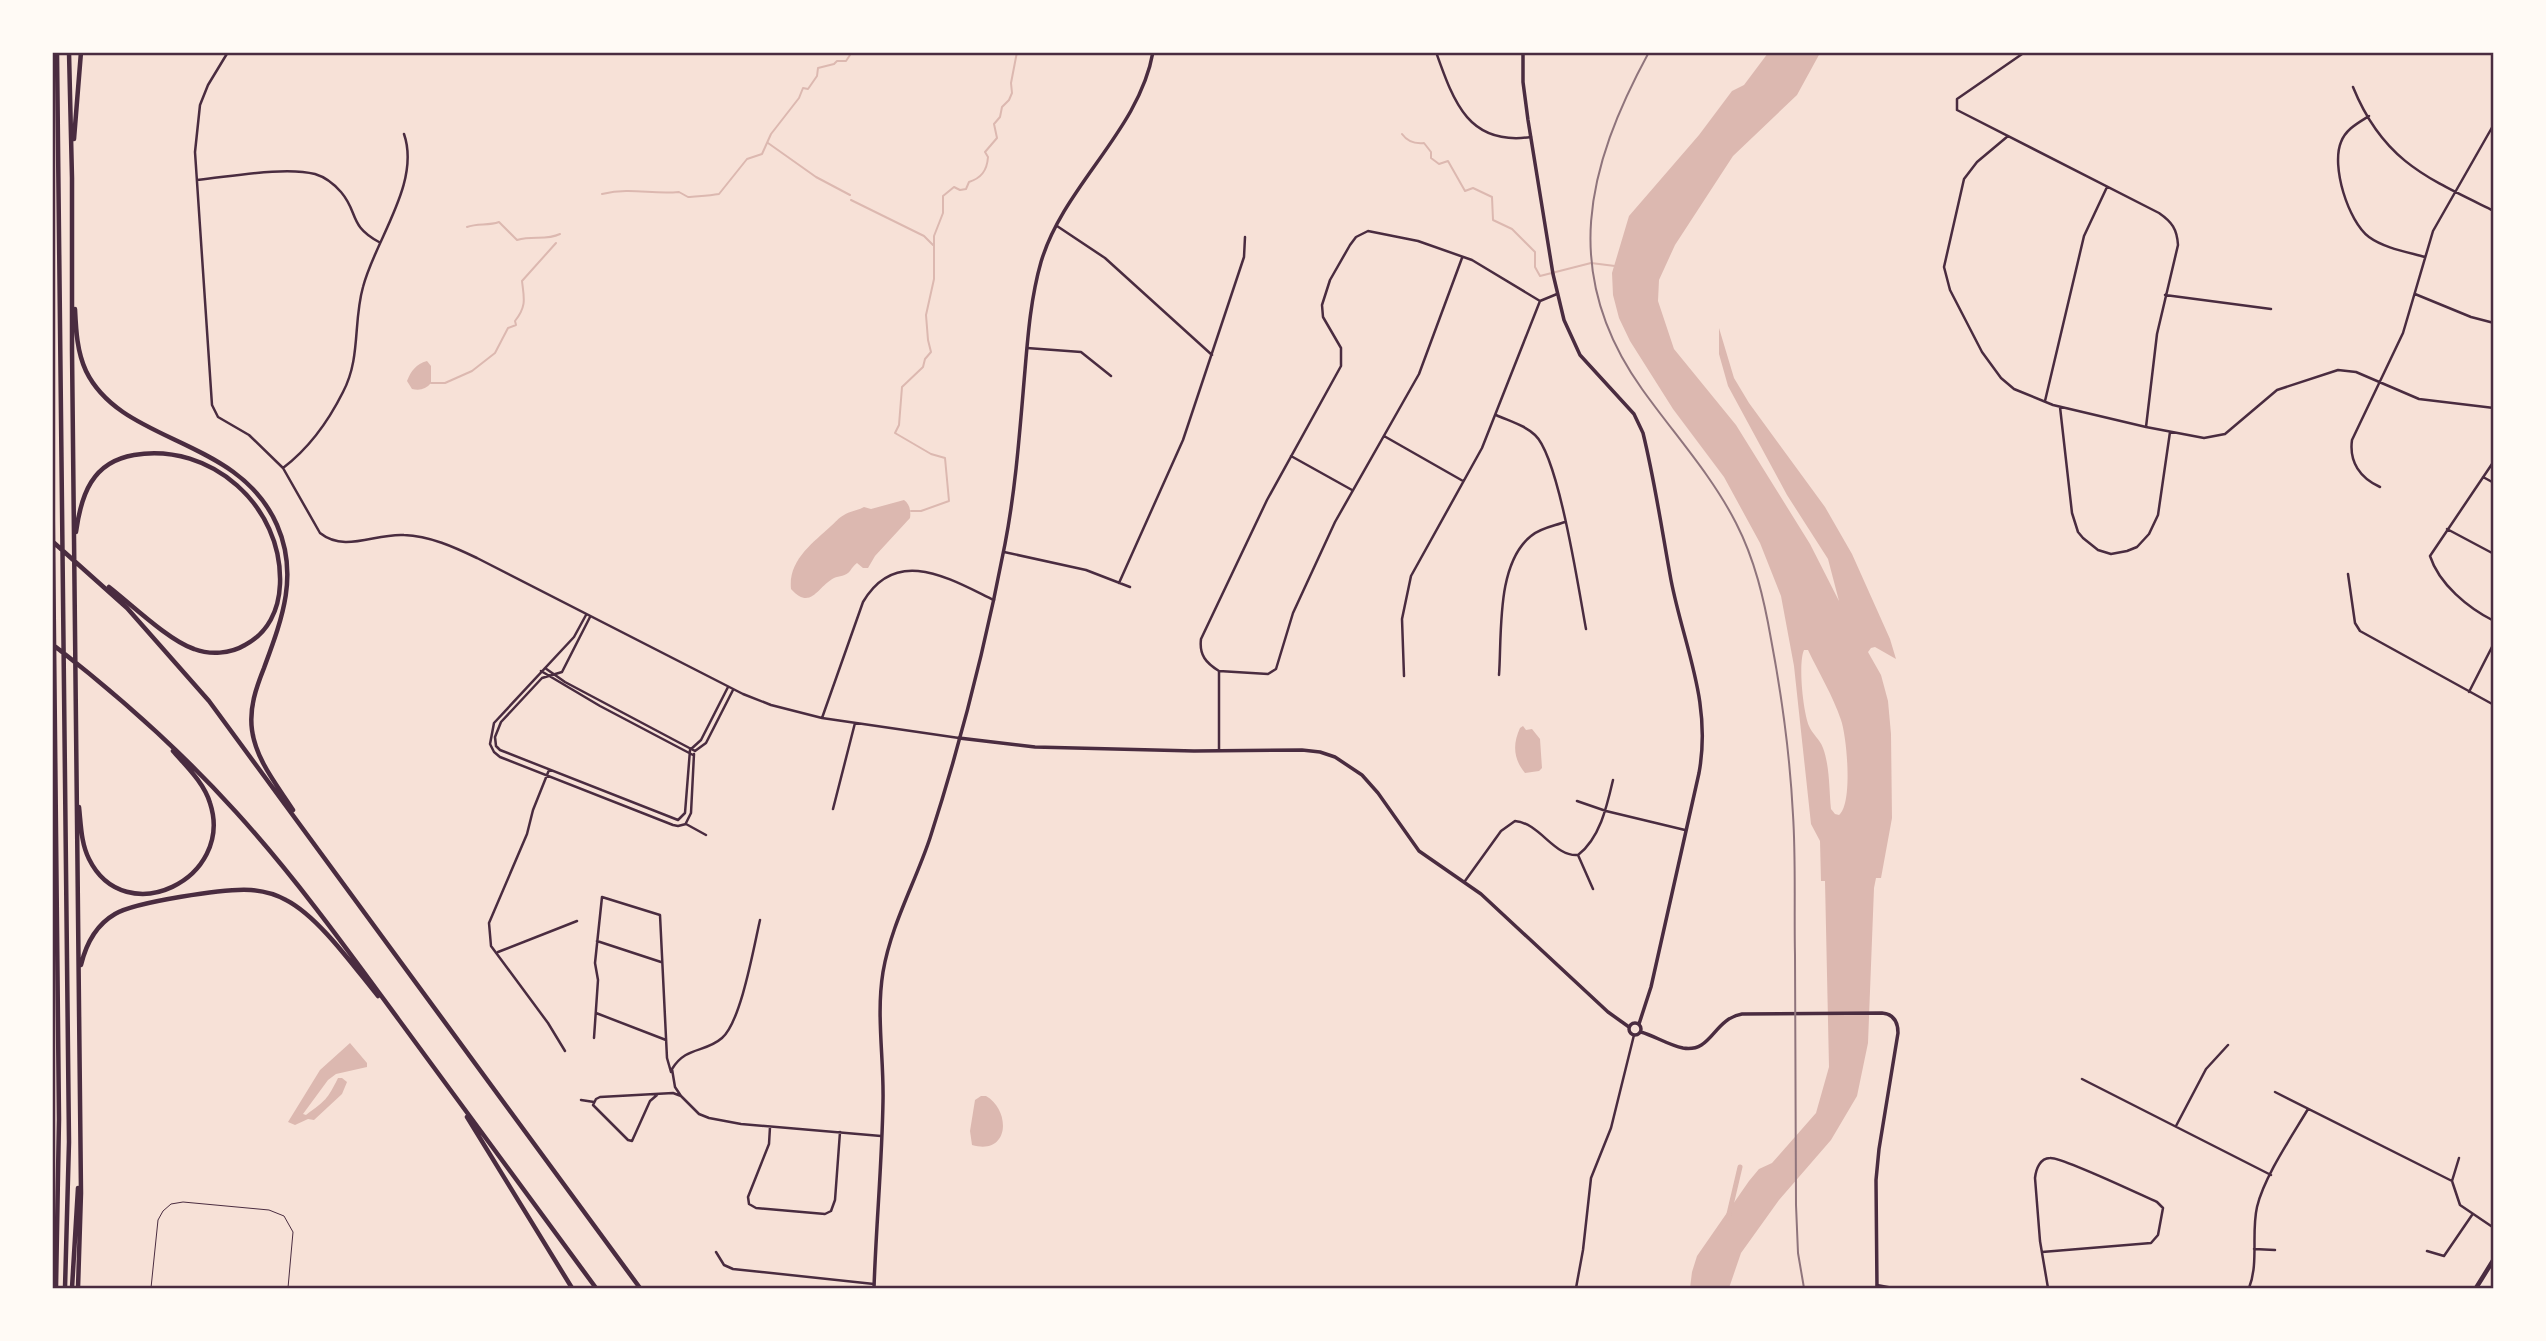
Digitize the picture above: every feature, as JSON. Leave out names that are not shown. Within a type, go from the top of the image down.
[{"type":"main road","points":[[57,52],[69,1142],[65,1289]]},
{"type":"main road","points":[[69,52],[81,1203],[78,1289]]},
{"type":"main road","points":[[72,178],[80,52]]},
{"type":"main road","points":[[72,271],[76,332],[81,356],[99,391],[125,414],[236,472],[258,494],[277,526],[287,558],[287,596],[280,626],[255,693],[251,715],[252,731],[262,760],[314,843]]},
{"type":"main road","points":[[52,447],[59,1139],[56,1289]]},
{"type":"main road","points":[[52,541],[190,648],[207,652],[235,650],[257,637],[270,621],[279,595],[280,573],[275,545],[257,507],[223,474],[199,461],[182,457],[152,453],[131,456],[113,461],[99,471],[81,501],[74,550]]},
{"type":"main road","points":[[82,566],[136,617],[197,686],[640,1289]]},
{"type":"main road","points":[[52,646],[84,669],[154,730],[262,841],[323,917],[596,1289]]},
{"type":"main road","points":[[76,776],[83,843],[100,875],[120,888],[137,893],[162,892],[179,884],[195,872],[206,855],[213,836],[213,816],[202,786],[154,730]]},
{"type":"main road","points":[[78,987],[81,961],[91,939],[103,923],[120,911],[146,903],[253,890],[275,895],[300,909],[398,1018]]},
{"type":"main road","points":[[450,1089],[572,1289]]},
{"type":"main road","points":[[72,1289],[80,1153]]},
{"type":"main road","points":[[2476,1289],[2494,1259]]},
{"type":"street","points":[[228,52],[208,85],[200,105],[195,152],[213,408],[218,417],[260,443],[283,468],[320,533],[330,540],[357,541],[406,535],[435,541],[477,558],[733,690],[771,705],[822,718],[1035,747],[1320,751],[1354,769],[1371,784],[1417,849],[1485,897],[1608,1012],[1629,1027],[1634,1035]]},
{"type":"street","points":[[716,1252],[724,1265],[733,1269],[874,1286],[883,1096],[880,1001],[883,971],[893,933],[929,841],[959,738],[994,600],[1015,487],[1027,348],[1038,274],[1046,248],[1057,226],[1140,94],[1149,73],[1153,52]]},
{"type":"street","points":[[1436,52],[1469,120],[1481,131],[1498,138],[1531,137]]},
{"type":"street","points":[[1524,52],[1523,82],[1531,137],[1564,320],[1580,355],[1634,414],[1643,433],[1672,582],[1703,719],[1702,757],[1651,986],[1639,1024],[1641,1032]]},
{"type":"street","points":[[2025,52],[1957,99],[1957,110],[2159,213],[2174,226],[2178,245],[2152,363],[2146,427]]},
{"type":"street","points":[[2353,87],[2385,141],[2405,163],[2430,179],[2494,211]]},
{"type":"street","points":[[2369,116],[2350,130],[2340,143],[2338,161],[2345,197],[2360,228],[2371,239],[2425,257]]},
{"type":"street","points":[[2380,487],[2366,479],[2352,458],[2354,434],[2381,383],[2403,332],[2433,231],[2494,124]]},
{"type":"street","points":[[283,468],[305,447],[344,391],[357,349],[359,305],[363,286],[408,169],[409,154],[404,134]]},
{"type":"street","points":[[2008,136],[1978,162],[1964,179],[1946,252],[1945,274],[1971,332],[1993,369],[2014,389],[2060,407],[2204,438],[2225,435],[2277,390],[2333,372],[2352,371],[2419,399],[2494,408]]},
{"type":"street","points":[[197,180],[281,172],[324,177],[342,192],[358,225],[379,242]]},
{"type":"street","points":[[2045,403],[2084,236],[2107,187]]},
{"type":"street","points":[[1057,226],[1105,258],[1212,355]]},
{"type":"street","points":[[1462,256],[1419,374],[1352,490],[1297,601],[1276,669],[1268,674],[1219,671],[1206,662],[1201,652],[1204,631],[1291,456],[1341,366],[1341,348],[1323,317],[1322,305],[1331,280],[1356,237],[1368,231],[1392,234],[1462,256],[1540,301]]},
{"type":"street","points":[[1119,583],[1175,459],[1246,252],[1245,237]]},
{"type":"street","points":[[1404,676],[1402,619],[1408,588],[1418,562],[1482,448],[1540,301],[1557,293]]},
{"type":"street","points":[[2416,294],[2471,317],[2494,323]]},
{"type":"street","points":[[2165,295],[2271,309]]},
{"type":"street","points":[[1027,348],[1081,352],[1111,376]]},
{"type":"street","points":[[2060,407],[2072,513],[2078,532],[2089,544],[2111,554],[2137,547],[2154,526],[2170,432]]},
{"type":"street","points":[[1496,415],[1523,426],[1540,440],[1547,453],[1565,522],[1586,629]]},
{"type":"street","points":[[1384,436],[1464,481]]},
{"type":"street","points":[[1291,456],[1352,490]]},
{"type":"street","points":[[2494,461],[2430,556],[2433,564],[2466,605],[2494,621]]},
{"type":"street","points":[[2483,477],[2494,483]]},
{"type":"street","points":[[1499,675],[1505,586],[1510,566],[1519,549],[1533,534],[1565,522]]},
{"type":"street","points":[[2447,529],[2494,554]]},
{"type":"street","points":[[1004,552],[1081,569],[1130,587]]},
{"type":"street","points":[[822,718],[863,602],[884,578],[901,571],[933,573],[994,600]]},
{"type":"street","points":[[2348,575],[2355,623],[2360,631],[2494,705]]},
{"type":"street","points":[[588,616],[575,637],[494,723],[489,744],[494,752],[504,759],[673,825],[686,824],[706,835]]},
{"type":"street","points":[[588,616],[562,672],[546,675],[498,726],[496,746],[506,753],[675,820],[681,819],[685,813],[692,752],[728,687]]},
{"type":"street","points":[[2469,692],[2494,643]]},
{"type":"street","points":[[545,668],[553,675],[692,752]]},
{"type":"street","points":[[541,671],[692,752]]},
{"type":"street","points":[[1219,671],[1219,750]]},
{"type":"street","points":[[692,752],[706,743],[733,690]]},
{"type":"street","points":[[833,809],[855,723]]},
{"type":"street","points":[[686,824],[691,813],[692,752]]},
{"type":"street","points":[[504,759],[506,753]]},
{"type":"street","points":[[549,770],[533,810],[527,834],[489,923],[491,946],[498,952],[565,1051]]},
{"type":"street","points":[[1578,855],[1593,837],[1606,811],[1613,780]]},
{"type":"street","points":[[597,795],[599,790]]},
{"type":"street","points":[[1577,801],[1606,811],[1685,830]]},
{"type":"street","points":[[1465,881],[1501,831],[1515,821],[1532,827],[1568,855],[1578,855]]},
{"type":"street","points":[[1578,855],[1593,889]]},
{"type":"street","points":[[594,1038],[598,980],[595,963],[602,897],[660,915],[667,1058],[681,1096],[699,1114],[709,1118],[771,1127],[881,1136]]},
{"type":"street","points":[[672,1075],[672,1069],[681,1057],[716,1042],[728,1032],[742,992],[760,920]]},
{"type":"street","points":[[498,952],[577,921]]},
{"type":"street","points":[[597,941],[662,962]]},
{"type":"street","points":[[596,1013],[666,1040]]},
{"type":"street","points":[[1634,1035],[1641,1032],[1690,1049],[1707,1041],[1728,1017],[1744,1014],[1889,1014],[1898,1027],[1876,1180],[1877,1287],[1893,1289]]},
{"type":"street","points":[[1629,1027],[1639,1024]]},
{"type":"street","points":[[1576,1289],[1591,1178],[1611,1128],[1634,1035]]},
{"type":"street","points":[[2176,1126],[2206,1069],[2228,1045]]},
{"type":"street","points":[[2082,1079],[2271,1175]]},
{"type":"street","points":[[2275,1092],[2452,1181]]},
{"type":"street","points":[[581,1100],[594,1102],[600,1097],[673,1093],[681,1096]]},
{"type":"street","points":[[594,1102],[595,1109],[632,1141],[650,1101],[657,1095]]},
{"type":"street","points":[[2249,1289],[2257,1207],[2271,1175],[2308,1109]]},
{"type":"street","points":[[771,1127],[769,1144],[748,1197],[749,1204],[755,1208],[825,1214],[831,1211],[835,1200],[840,1132]]},
{"type":"street","points":[[2042,1252],[2151,1243],[2158,1235],[2163,1208],[2157,1202],[2072,1164],[2049,1157],[2040,1163],[2035,1178],[2042,1252],[2048,1289]]},
{"type":"street","points":[[2459,1158],[2452,1181],[2460,1205],[2494,1228]]},
{"type":"street","points":[[2427,1251],[2444,1256],[2472,1215]]},
{"type":"street","points":[[2254,1249],[2275,1250]]},
{"type":"lane","points":[[151,1289],[159,1217],[167,1206],[183,1202],[270,1210],[284,1216],[291,1225],[293,1235],[288,1289]]},
{"type":"shaded area","points":[[1768,53],[1820,53],[1797,95],[1733,156],[1675,245],[1659,280],[1658,301],[1674,349],[1736,425],[1810,544],[1839,601],[1828,559],[1787,495],[1728,386],[1719,354],[1719,328],[1734,378],[1749,403],[1825,507],[1852,554],[1890,639],[1896,659],[1875,647],[1868,652],[1881,675],[1888,701],[1892,818],[1881,878],[1876,878],[1874,888],[1868,1043],[1857,1096],[1831,1140],[1779,1200],[1741,1253],[1729,1288],[1690,1288],[1697,1256],[1749,1181],[1759,1169],[1772,1163],[1816,1113],[1829,1067],[1825,881],[1821,881],[1820,841],[1811,824],[1794,666],[1781,596],[1760,543],[1724,477],[1673,409],[1630,341],[1619,318],[1613,295],[1612,273],[1629,216],[1699,135],[1732,91],[1744,85]],"holes":[[[1804,650],[1808,650],[1834,702],[1843,729],[1847,755],[1847,785],[1846,798],[1839,815],[1831,809],[1825,755],[1822,745],[1809,726],[1805,710],[1801,665]]]},
{"type":"shaded area","points":[[427,361],[431,366],[431,383],[423,389],[412,389],[407,381],[410,374],[417,366]]},
{"type":"shaded area","points":[[904,500],[910,508],[910,518],[875,556],[868,568],[857,563],[848,573],[834,578],[809,598],[798,595],[791,589],[793,569],[803,553],[840,517],[864,507],[871,509]]},
{"type":"shaded area","points":[[1523,726],[1526,730],[1532,729],[1540,739],[1542,768],[1539,771],[1525,773],[1516,758],[1516,740]]},
{"type":"shaded area","points":[[350,1043],[367,1063],[367,1067],[336,1074],[328,1080],[303,1114],[306,1115],[325,1099],[338,1078],[347,1082],[342,1094],[314,1120],[308,1119],[295,1125],[288,1122],[320,1070]]},
{"type":"shaded area","points":[[986,1096],[994,1103],[1003,1121],[1000,1138],[985,1147],[972,1145],[970,1131],[975,1100]]},
{"type":"waterway","points":[[602,194],[623,191],[679,192],[688,197],[719,194],[747,159],[762,154],[771,134],[799,98],[803,88],[808,89],[817,76],[818,68],[837,61],[846,61],[852,52]]},
{"type":"waterway","points":[[911,511],[921,511],[949,501],[945,458],[931,454],[895,433],[899,425],[902,387],[923,367],[931,352],[926,315],[934,279],[934,236],[943,213],[943,196],[954,187],[966,189],[969,182],[985,170],[988,157],[985,152],[997,138],[994,124],[1012,93],[1011,83],[1017,52]]},
{"type":"waterway","points":[[1402,134],[1412,141],[1424,143],[1431,152],[1431,158],[1439,164],[1448,161],[1465,191],[1473,188],[1492,197],[1493,220],[1512,229],[1535,252],[1535,267],[1540,276],[1591,263],[1615,266]]},
{"type":"waterway","points":[[768,143],[816,177],[850,195]]},
{"type":"waterway","points":[[851,200],[924,236],[933,245]]},
{"type":"waterway","points":[[467,227],[499,222],[517,240],[560,234]]},
{"type":"waterway","points":[[431,383],[445,383],[472,371],[495,353],[508,328],[516,325],[515,321],[524,302],[522,281],[556,243]]},
{"type":"waterway","points":[[1728,1218],[1740,1167]]},
{"type":"railway","points":[[1649,52],[1627,95],[1597,179],[1591,221],[1592,262],[1600,304],[1616,346],[1642,389],[1704,471],[1726,505],[1748,551],[1765,609],[1785,727],[1793,815],[1796,1205],[1798,1253],[1804,1288]]}]
